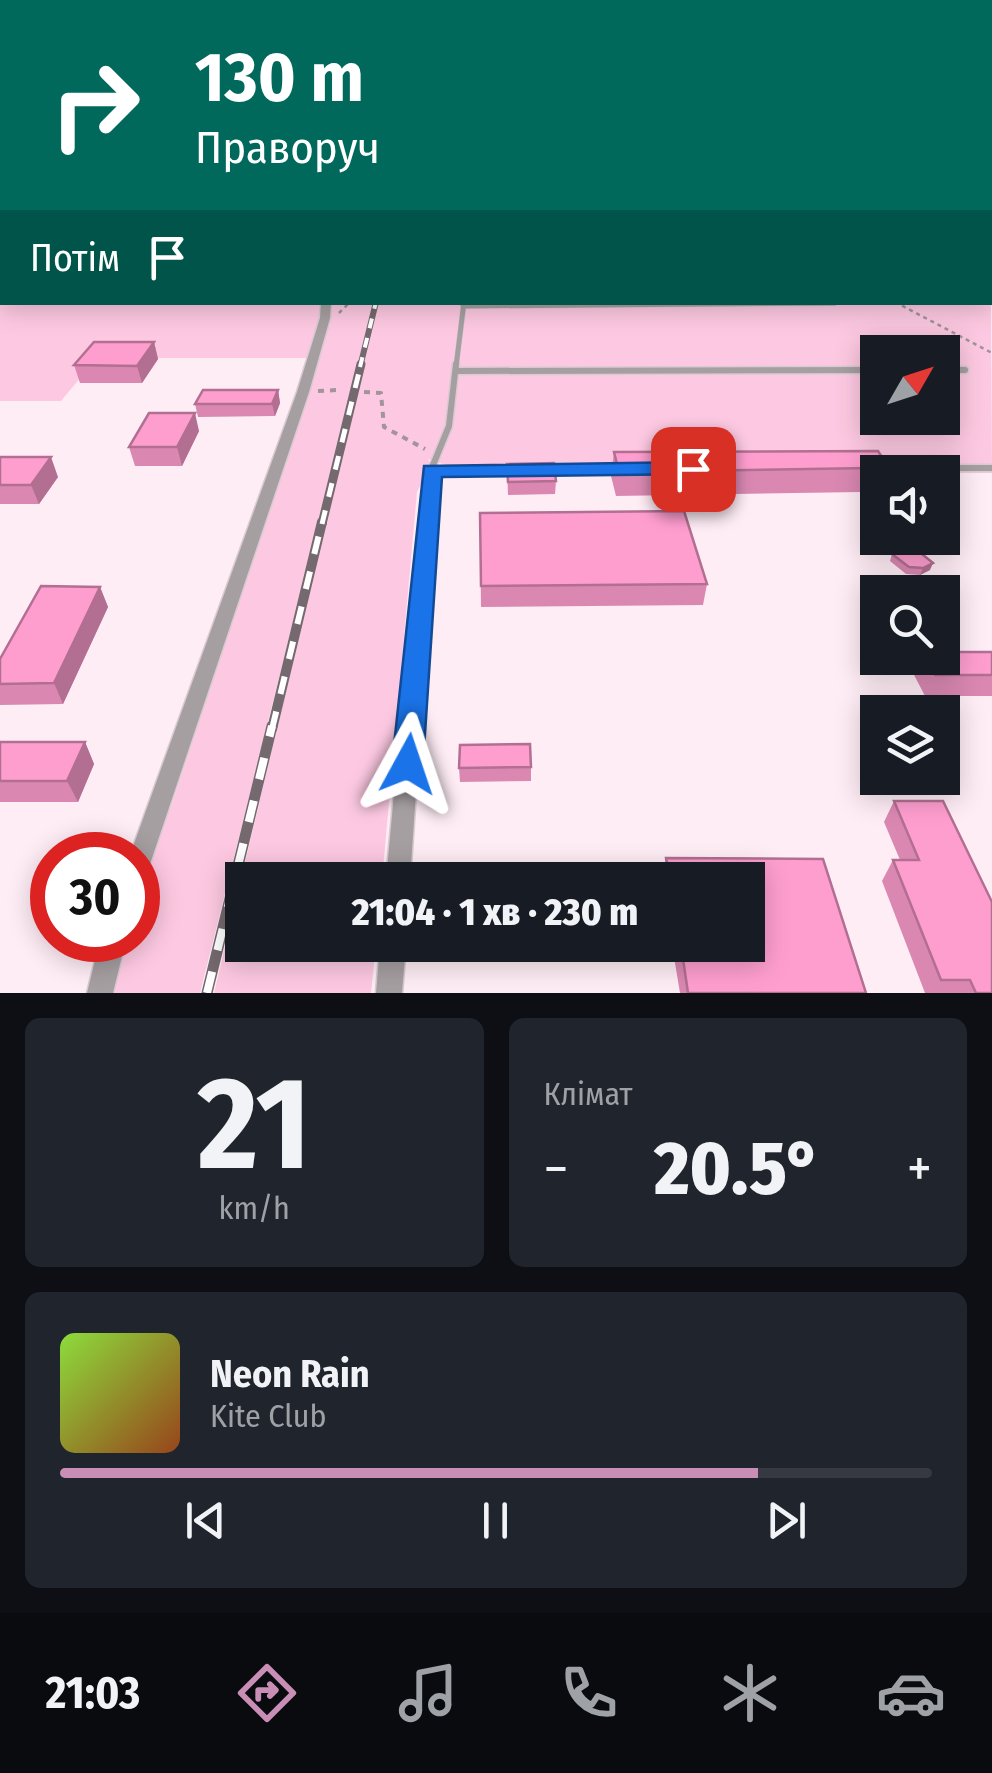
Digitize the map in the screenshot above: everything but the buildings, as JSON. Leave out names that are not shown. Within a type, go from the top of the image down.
[{"type":"street","points":[[149,832],[303,392],[326,305]]},
{"type":"street","points":[[399,862],[432,470]]},
{"type":"street","points":[[100,993],[108,962]]},
{"type":"street","points":[[388,993],[391,962]]},
{"type":"lane","points":[[464,305],[449,426],[432,470],[625,470]]},
{"type":"lane","points":[[456,370],[860,370]]},
{"type":"lane","points":[[960,370],[965,370]]},
{"type":"lane","points":[[960,468],[992,468]]},
{"type":"path","points":[[901,305],[992,354]]},
{"type":"path","points":[[303,392],[338,390]]},
{"type":"path","points":[[364,392],[380,393],[385,407],[380,419],[384,427],[420,449],[439,450]]},
{"type":"shaded area","points":[[0,305],[321,305],[320,321],[307,358],[97,358],[61,401],[0,401]]},
{"type":"shaded area","points":[[329,305],[372,305],[233,862],[225,862],[225,893],[200,993],[112,993],[119,962],[160,962],[160,835],[307,395]]},
{"type":"shaded area","points":[[378,305],[991,305],[992,473],[960,473],[960,455],[860,455],[860,473],[472,474],[428,459],[431,465],[417,492],[384,862],[245,862]]},
{"type":"shaded area","points":[[225,947],[225,962],[374,962],[371,993],[214,993]]},
{"type":"railway","points":[[360,367],[375,305]]},
{"type":"railway","points":[[322,524],[361,364]]},
{"type":"railway","points":[[272,729],[322,522]]},
{"type":"railway","points":[[207,993],[272,726]]},
{"type":"route","points":[[408,764],[432,470],[693,469]]}]
